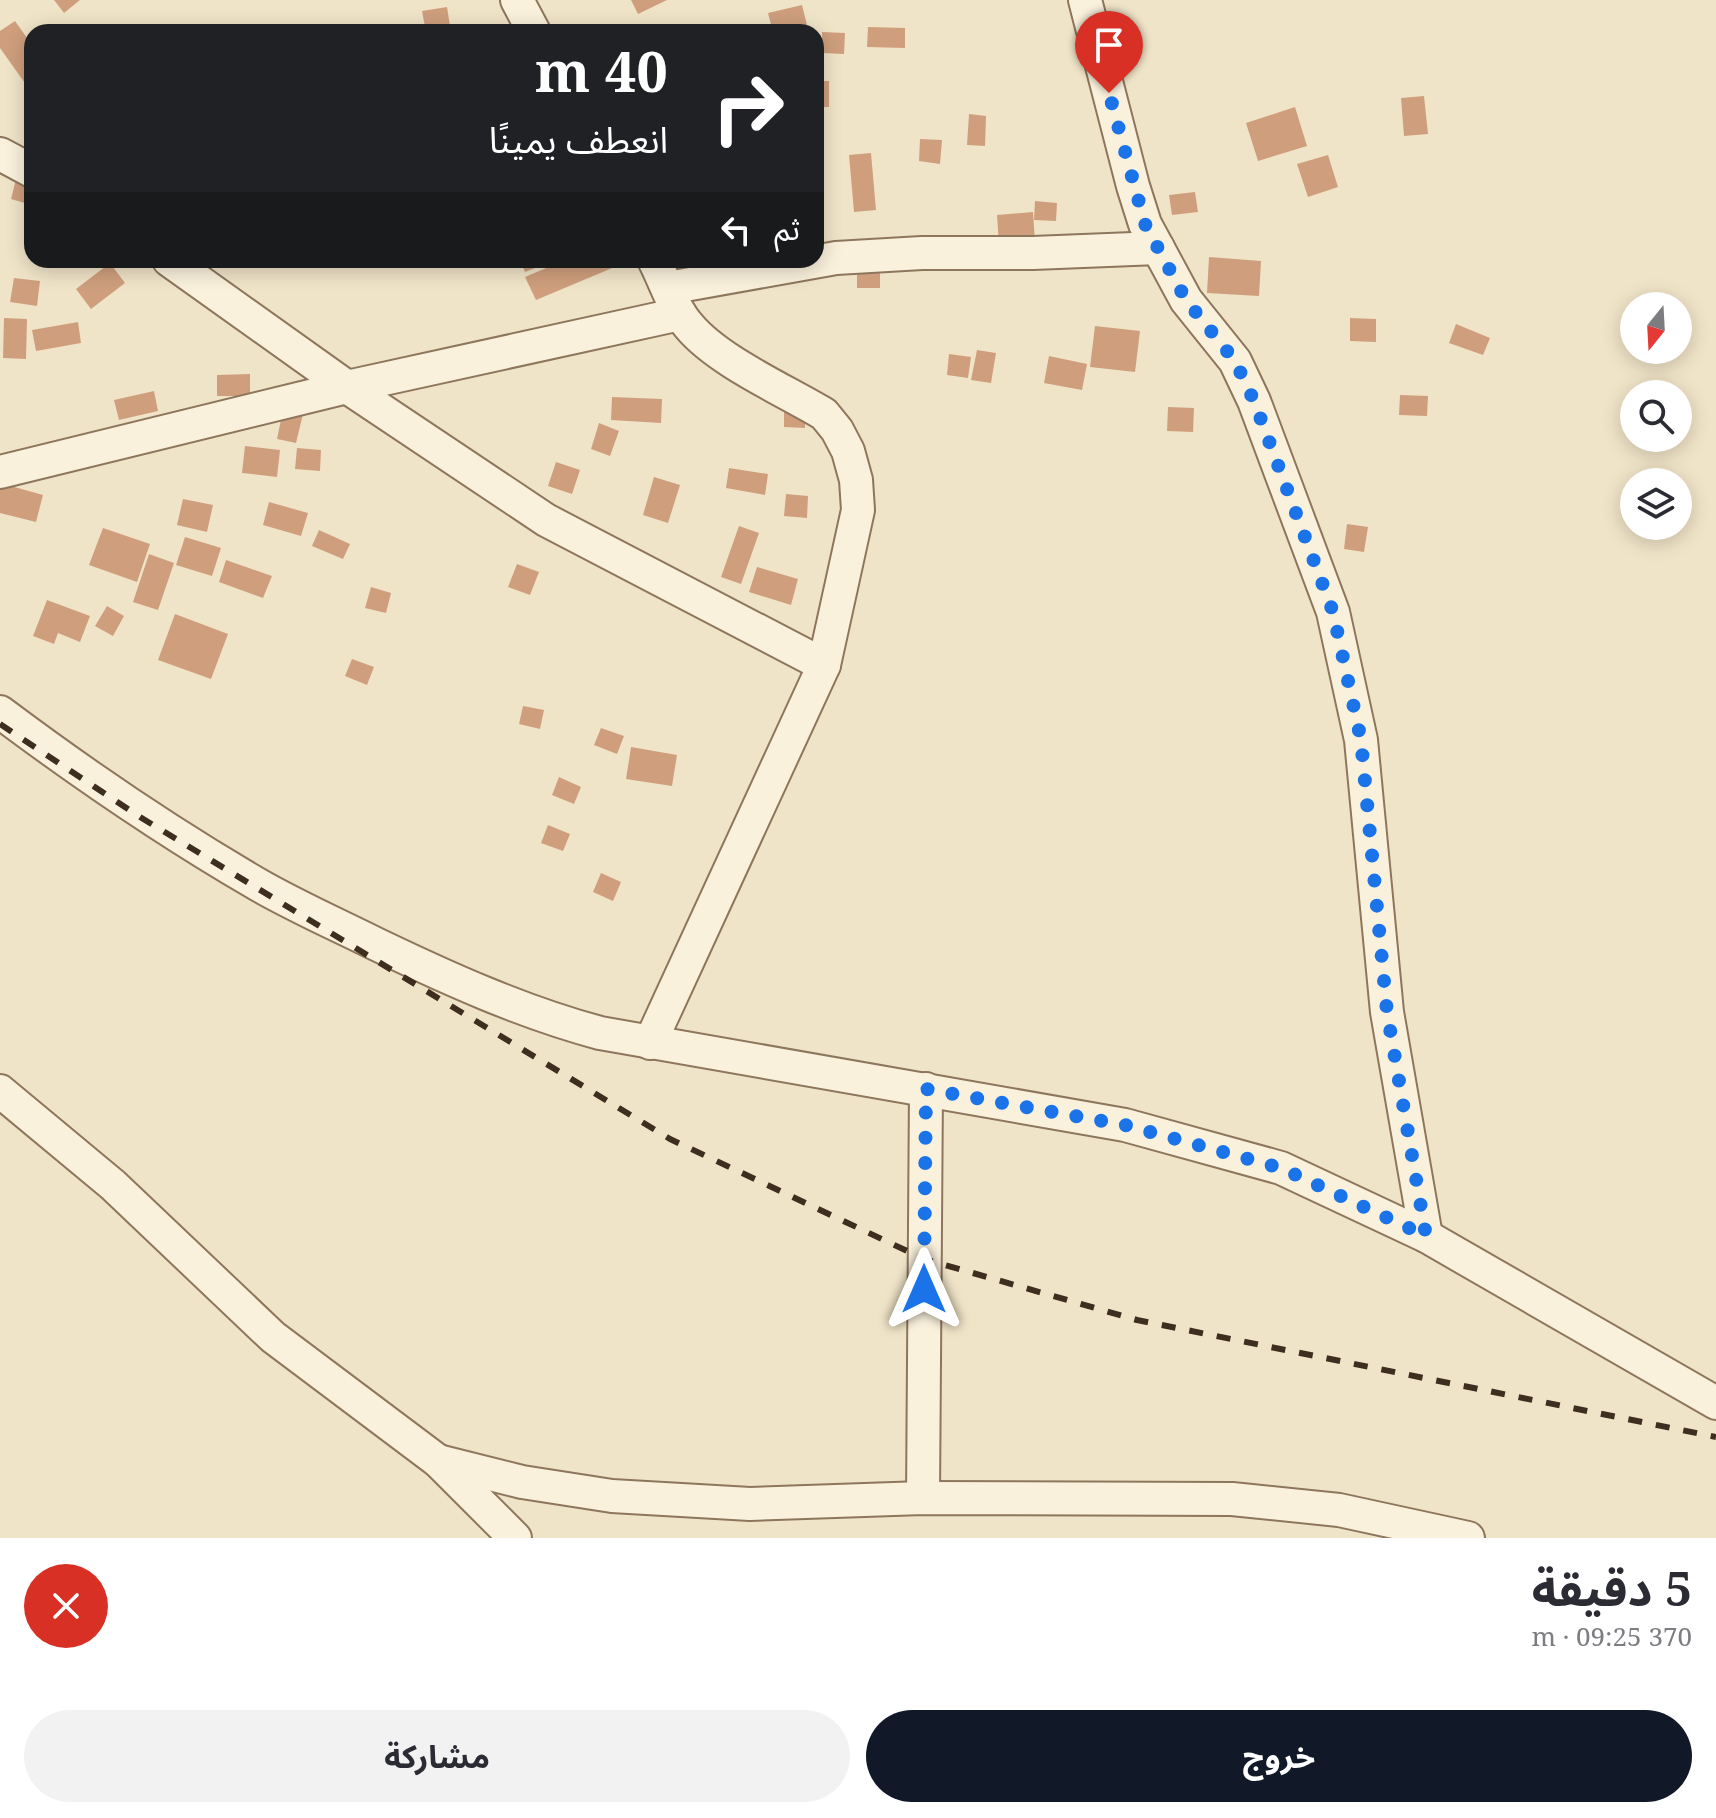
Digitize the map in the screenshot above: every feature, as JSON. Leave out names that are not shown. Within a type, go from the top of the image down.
[{"type":"street","points":[[517,0],[530,24]]},
{"type":"street","points":[[1085,0],[1145,224],[1186,300],[1235,361],[1254,401],[1333,612],[1361,740],[1387,1012],[1426,1236]]},
{"type":"street","points":[[0,154],[24,167]]},
{"type":"street","points":[[824,261],[922,253],[1158,248]]},
{"type":"street","points":[[180,268],[347,387],[546,520],[824,665]]},
{"type":"street","points":[[0,472],[347,387],[667,287],[783,268]]},
{"type":"street","points":[[650,1043],[824,665],[858,510],[856,480],[848,451],[824,414],[713,349],[690,328],[667,287]]},
{"type":"street","points":[[0,712],[258,885],[501,1001],[557,1021],[650,1043],[1125,1125],[1281,1168],[1426,1236],[1716,1403]]},
{"type":"street","points":[[923,1498],[926,1089]]},
{"type":"street","points":[[0,1091],[113,1185],[273,1337],[438,1461],[515,1538]]},
{"type":"street","points":[[438,1461],[522,1482],[612,1496],[750,1504],[923,1498],[1232,1499],[1339,1510],[1466,1538]]},
{"type":"building","points":[[54,0],[80,0],[64,13]]},
{"type":"building","points":[[631,0],[667,0],[638,14]]},
{"type":"building","points":[[802,5],[807,24],[771,24],[768,13]]},
{"type":"building","points":[[447,7],[450,24],[424,24],[422,11]]},
{"type":"building","points":[[15,21],[24,34],[24,82],[0,48],[0,31]]},
{"type":"building","points":[[868,27],[905,28],[905,48],[867,47]]},
{"type":"building","points":[[824,32],[845,33],[844,54],[824,53]]},
{"type":"building","points":[[824,81],[829,81],[829,107],[824,107]]},
{"type":"building","points":[[1424,96],[1428,134],[1404,136],[1401,98]]},
{"type":"building","points":[[1295,107],[1307,146],[1258,161],[1246,123]]},
{"type":"building","points":[[969,114],[986,116],[985,146],[967,145]]},
{"type":"building","points":[[920,139],[942,140],[940,164],[919,161]]},
{"type":"building","points":[[871,153],[876,210],[854,212],[849,155]]},
{"type":"building","points":[[1328,155],[1338,187],[1308,197],[1297,164]]},
{"type":"building","points":[[16,179],[24,182],[24,203],[11,199]]},
{"type":"building","points":[[1195,192],[1198,212],[1172,215],[1169,195]]},
{"type":"building","points":[[1035,201],[1057,203],[1056,221],[1034,220]]},
{"type":"building","points":[[1033,212],[1035,242],[999,245],[997,215]]},
{"type":"building","points":[[1209,257],[1261,261],[1259,296],[1207,293]]},
{"type":"building","points":[[857,267],[880,267],[880,288],[857,288]]},
{"type":"building","points":[[103,268],[114,268],[125,283],[91,309],[76,289]]},
{"type":"building","points":[[546,268],[612,268],[536,300],[525,277]]},
{"type":"building","points":[[14,278],[40,281],[37,306],[10,302]]},
{"type":"building","points":[[4,318],[27,319],[26,359],[3,358]]},
{"type":"building","points":[[1350,318],[1376,319],[1376,342],[1350,341]]},
{"type":"building","points":[[78,322],[81,343],[36,351],[32,330]]},
{"type":"building","points":[[1456,324],[1490,338],[1483,355],[1449,343]]},
{"type":"building","points":[[1095,326],[1140,331],[1135,372],[1090,367]]},
{"type":"building","points":[[977,350],[996,353],[991,383],[971,380]]},
{"type":"building","points":[[949,354],[971,357],[968,378],[947,375]]},
{"type":"building","points":[[1049,356],[1087,364],[1082,390],[1044,383]]},
{"type":"building","points":[[250,374],[250,396],[217,396],[217,375]]},
{"type":"building","points":[[154,391],[158,411],[119,420],[114,400]]},
{"type":"building","points":[[1400,395],[1428,396],[1427,416],[1399,415]]},
{"type":"building","points":[[612,397],[662,399],[661,423],[611,420]]},
{"type":"building","points":[[784,404],[806,405],[805,428],[784,427]]},
{"type":"building","points":[[1168,407],[1194,408],[1193,432],[1167,431]]},
{"type":"building","points":[[283,410],[303,414],[296,443],[277,439]]},
{"type":"building","points":[[599,423],[619,431],[610,456],[591,449]]},
{"type":"building","points":[[245,446],[280,450],[277,477],[242,473]]},
{"type":"building","points":[[297,448],[321,450],[320,471],[295,469]]},
{"type":"building","points":[[556,462],[580,470],[572,494],[548,486]]},
{"type":"building","points":[[729,468],[768,474],[765,495],[726,488]]},
{"type":"building","points":[[654,477],[680,485],[668,523],[643,515]]},
{"type":"building","points":[[0,483],[43,495],[36,522],[0,513]]},
{"type":"building","points":[[786,494],[808,496],[807,518],[784,516]]},
{"type":"building","points":[[183,499],[213,505],[207,532],[177,525]]},
{"type":"building","points":[[269,502],[308,513],[301,536],[263,525]]},
{"type":"building","points":[[1347,524],[1368,527],[1364,552],[1344,549]]},
{"type":"building","points":[[739,526],[759,533],[741,584],[721,577]]},
{"type":"building","points":[[103,528],[150,544],[137,582],[89,565]]},
{"type":"building","points":[[319,530],[350,544],[343,559],[312,546]]},
{"type":"building","points":[[185,537],[221,548],[212,576],[176,565]]},
{"type":"building","points":[[149,554],[174,563],[158,610],[133,602]]},
{"type":"building","points":[[226,560],[272,576],[263,598],[219,582]]},
{"type":"building","points":[[517,564],[539,572],[530,595],[508,587]]},
{"type":"building","points":[[757,567],[798,579],[791,605],[749,592]]},
{"type":"building","points":[[371,587],[391,593],[386,613],[365,608]]},
{"type":"building","points":[[47,600],[90,616],[80,642],[58,633],[54,644],[33,636]]},
{"type":"building","points":[[107,606],[124,616],[113,636],[95,626]]},
{"type":"building","points":[[175,614],[228,634],[211,679],[158,660]]},
{"type":"building","points":[[352,659],[374,667],[367,685],[345,676]]},
{"type":"building","points":[[523,706],[544,710],[540,729],[519,724]]},
{"type":"building","points":[[601,728],[624,736],[617,754],[594,745]]},
{"type":"building","points":[[631,747],[677,755],[672,786],[626,779]]},
{"type":"building","points":[[559,777],[581,787],[574,804],[552,795]]},
{"type":"building","points":[[548,825],[570,834],[563,851],[541,843]]},
{"type":"building","points":[[601,873],[621,882],[613,901],[593,892]]},
{"type":"railway","points":[[0,724],[140,817],[670,1139],[924,1259],[1137,1320],[1716,1437]]},
{"type":"route","points":[[924,1289],[926,1089],[1125,1125],[1281,1168],[1426,1236],[1387,1012],[1361,740],[1333,612],[1254,401],[1235,361],[1186,300],[1145,224],[1109,93]]}]
